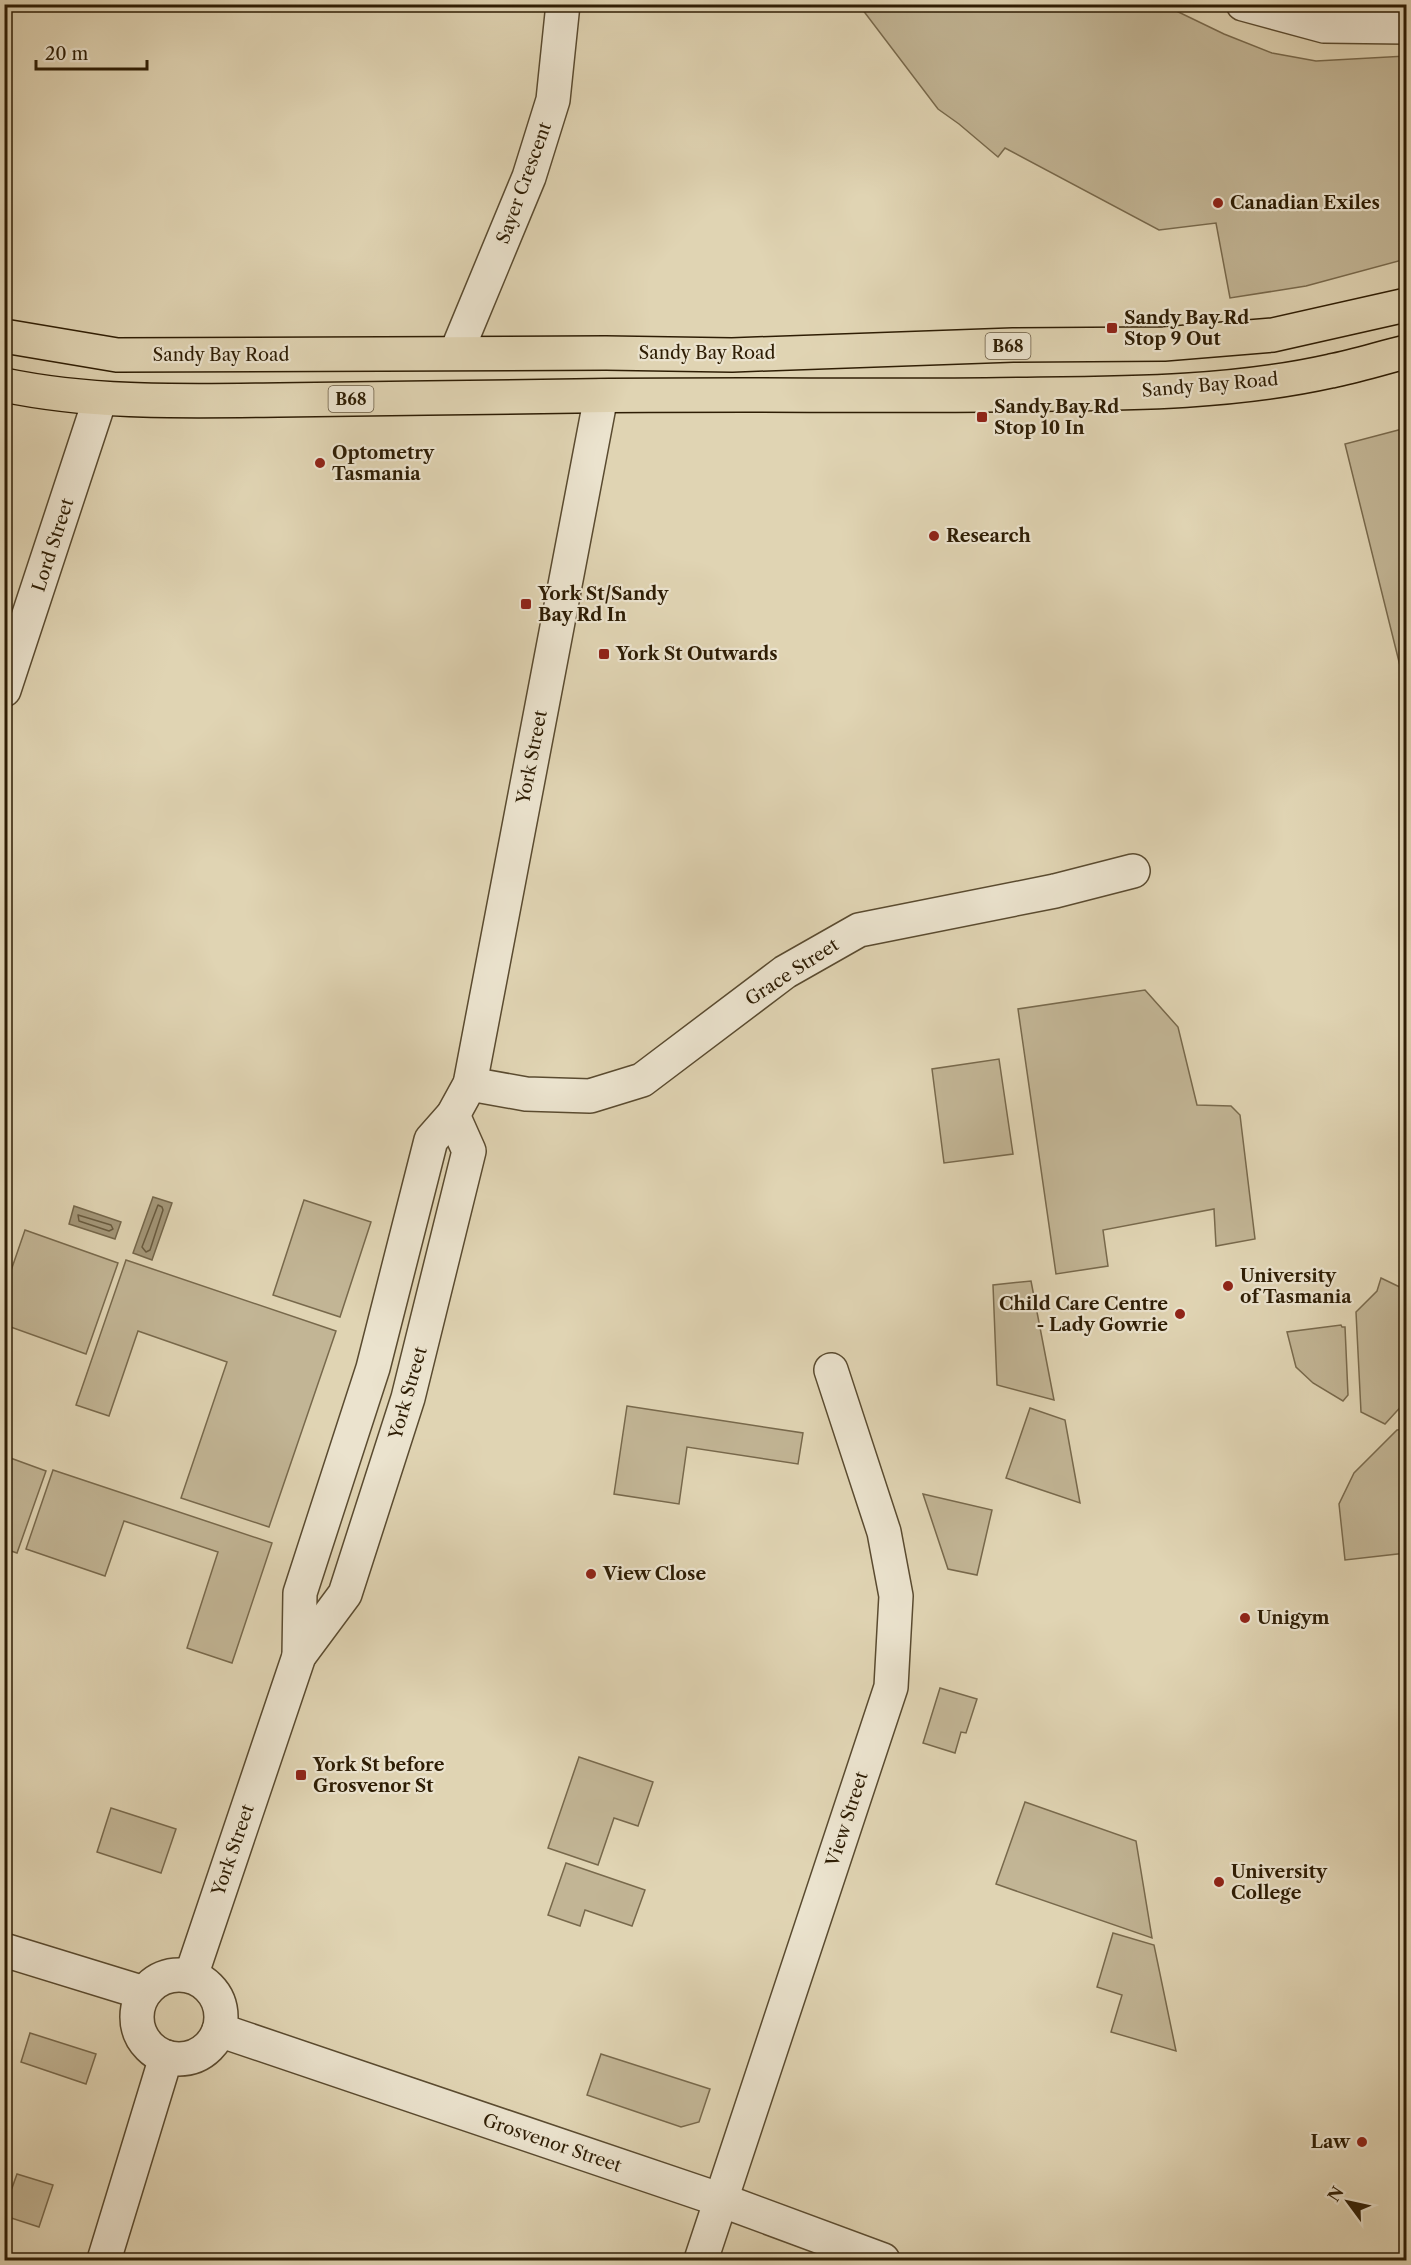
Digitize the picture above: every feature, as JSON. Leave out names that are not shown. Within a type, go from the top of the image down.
[{"type":"main road","name":"Sandy Bay Road","points":[[4,336],[117,355],[606,353],[732,355],[1013,345],[1164,344],[1273,335],[1407,305]]},
{"type":"main road","name":"Sandy Bay Road","points":[[4,384],[58,395],[100,399],[212,401],[1087,393],[1185,389],[1263,382],[1330,372],[1407,352]]},
{"type":"main road","points":[[601,396],[606,353]]},
{"type":"main road","points":[[100,399],[117,355]]},
{"type":"street","name":"Sayer Crescent","points":[[456,353],[530,177],[553,100],[563,4]]},
{"type":"street","points":[[1243,4],[1324,26],[1407,27]]},
{"type":"street","name":"York Street","points":[[191,1976],[299,1656],[300,1593],[373,1368],[431,1140],[453,1115],[470,1084],[601,396]]},
{"type":"street","name":"Lord Street","points":[[4,690],[100,399]]},
{"type":"street","name":"Grace Street","points":[[470,1084],[526,1094],[590,1096],[642,1080],[785,972],[859,930],[1055,891],[1134,871]]},
{"type":"street","name":"York Street","points":[[299,1656],[345,1594],[408,1398],[469,1151],[453,1115]]},
{"type":"street","name":"View Street","points":[[701,2260],[891,1687],[896,1596],[884,1532],[831,1370]]},
{"type":"street","points":[[4,1950],[144,1993]]},
{"type":"street","points":[[191,1976],[202,1982],[213,1991],[219,2003],[221,2017],[219,2030],[213,2042],[203,2051],[180,2059],[166,2057],[155,2052],[139,2031],[137,2018],[144,1993],[153,1983],[164,1977],[191,1976]]},
{"type":"street","name":"Grosvenor Street","points":[[219,2030],[721,2200],[883,2260]]},
{"type":"street","points":[[104,2260],[166,2057]]},
{"type":"shaded area","points":[[859,5],[1164,5],[1224,34],[1272,53],[1316,61],[1406,56],[1406,259],[1306,286],[1230,298],[1216,223],[1159,230],[1005,148],[998,157],[938,109]]},
{"type":"shaded area","points":[[1406,428],[1406,690],[1345,444]]},
{"type":"shaded area","points":[[1145,990],[1178,1027],[1197,1105],[1231,1106],[1240,1115],[1255,1239],[1216,1246],[1214,1209],[1103,1230],[1108,1266],[1056,1274],[1018,1009]]},
{"type":"shaded area","points":[[999,1059],[1013,1154],[944,1163],[932,1069]]},
{"type":"shaded area","points":[[304,1200],[371,1222],[340,1317],[273,1295]]},
{"type":"shaded area","points":[[25,1230],[118,1263],[86,1354],[5,1325],[5,1288]]},
{"type":"shaded area","points":[[126,1260],[336,1331],[269,1527],[181,1498],[227,1362],[138,1331],[109,1416],[76,1405]]},
{"type":"shaded area","points":[[1381,1278],[1406,1290],[1406,1401],[1385,1424],[1361,1412],[1356,1312],[1377,1291]]},
{"type":"shaded area","points":[[1031,1281],[1054,1400],[997,1385],[993,1285]]},
{"type":"shaded area","points":[[1341,1325],[1345,1327],[1348,1395],[1343,1401],[1313,1383],[1296,1367],[1287,1332]]},
{"type":"shaded area","points":[[627,1406],[803,1433],[798,1464],[687,1447],[679,1504],[614,1494]]},
{"type":"shaded area","points":[[1030,1408],[1065,1420],[1080,1503],[1006,1478]]},
{"type":"shaded area","points":[[1406,1429],[1406,1553],[1345,1560],[1339,1504],[1354,1473],[1397,1430]]},
{"type":"shaded area","points":[[5,1456],[46,1471],[17,1553],[5,1549]]},
{"type":"shaded area","points":[[53,1470],[272,1543],[232,1663],[187,1648],[218,1552],[124,1521],[105,1576],[26,1549]]},
{"type":"shaded area","points":[[923,1494],[992,1510],[977,1575],[948,1569]]},
{"type":"shaded area","points":[[940,1688],[977,1699],[966,1733],[961,1732],[955,1753],[923,1743]]},
{"type":"shaded area","points":[[579,1757],[653,1782],[638,1826],[614,1818],[598,1865],[548,1848]]},
{"type":"shaded area","points":[[1025,1802],[1136,1841],[1152,1938],[996,1884]]},
{"type":"shaded area","points":[[111,1808],[176,1829],[161,1873],[97,1852]]},
{"type":"shaded area","points":[[566,1863],[645,1890],[632,1926],[585,1910],[580,1926],[548,1915]]},
{"type":"shaded area","points":[[1113,1933],[1154,1945],[1176,2051],[1111,2032],[1122,1995],[1097,1987]]},
{"type":"shaded area","points":[[30,2033],[96,2054],[86,2084],[21,2062]]},
{"type":"shaded area","points":[[601,2054],[710,2089],[699,2122],[681,2127],[587,2095]]},
{"type":"shaded area","points":[[17,2174],[53,2185],[39,2227],[5,2216],[5,2186],[12,2188]]},
{"type":"water","points":[[153,1197],[172,1203],[152,1260],[133,1253]]},
{"type":"water","points":[[74,1206],[121,1222],[115,1239],[69,1224]]},
{"type":"place","name":"Canadian Exiles","points":[[1218,203]]},
{"type":"place","name":"Sandy Bay Rd Stop 9 Out","points":[[1112,328]]},
{"type":"place","name":"Sandy Bay Rd Stop 10 In","points":[[982,417]]},
{"type":"place","name":"Optometry Tasmania","points":[[320,463]]},
{"type":"place","name":"Research","points":[[934,536]]},
{"type":"place","name":"York St/Sandy Bay Rd In","points":[[526,604]]},
{"type":"place","name":"York St Outwards","points":[[604,654]]},
{"type":"place","name":"University of Tasmania","points":[[1228,1286]]},
{"type":"place","name":"Child Care Centre - Lady Gowrie","points":[[1180,1314]]},
{"type":"place","name":"View Close","points":[[591,1574]]},
{"type":"place","name":"Unigym","points":[[1245,1618]]},
{"type":"place","name":"York St before Grosvenor St","points":[[301,1775]]},
{"type":"place","name":"University College","points":[[1219,1882]]},
{"type":"place","name":"Law","points":[[1362,2142]]}]
